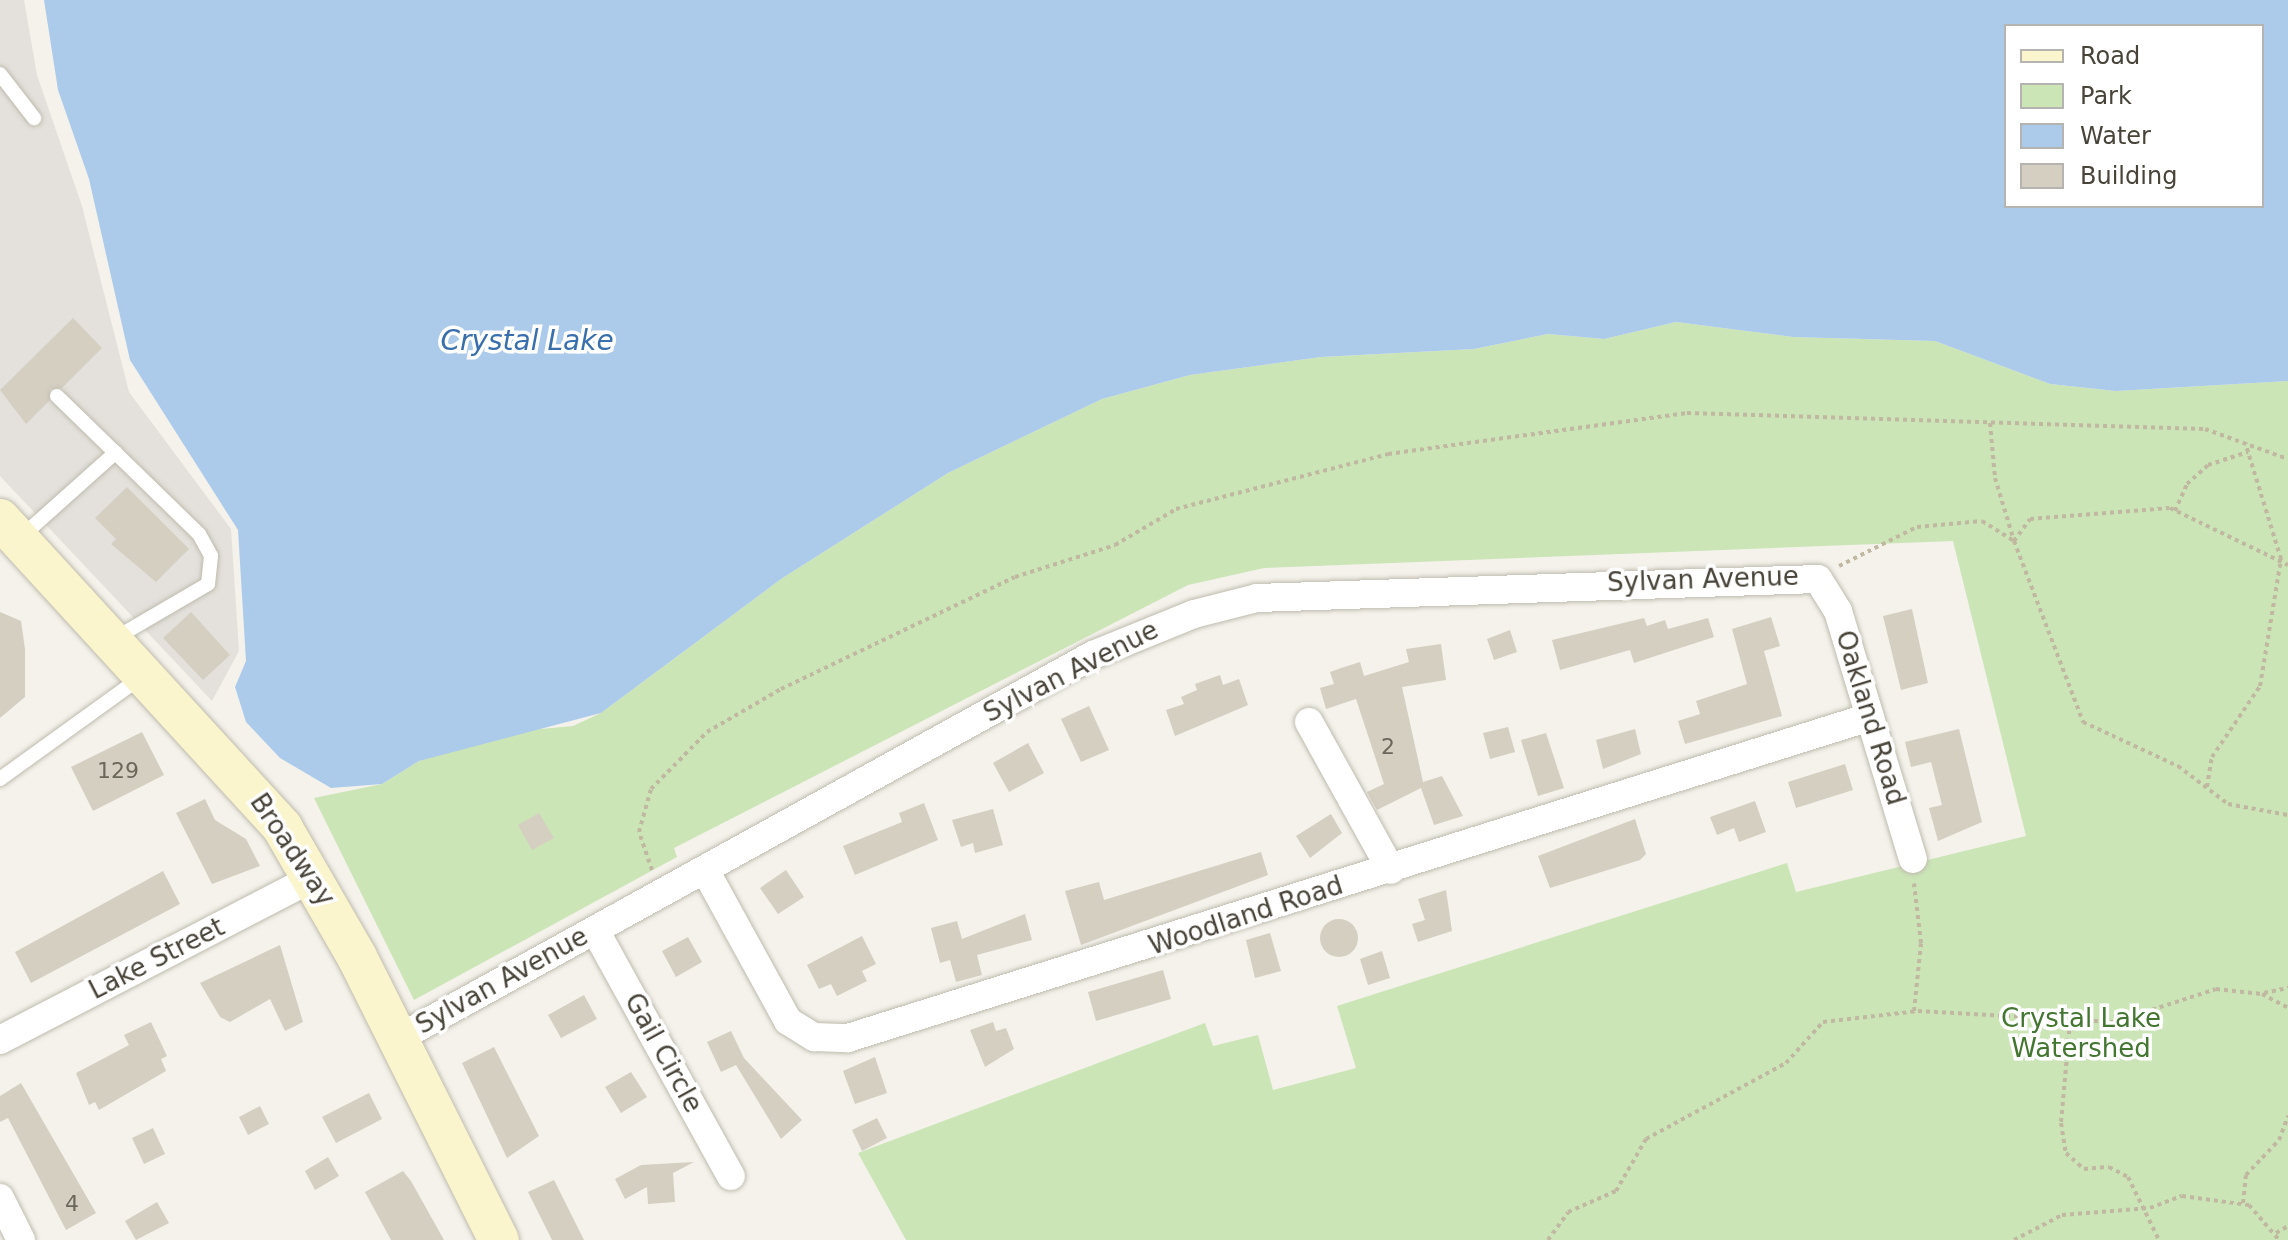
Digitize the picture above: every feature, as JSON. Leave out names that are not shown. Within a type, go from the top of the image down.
[{"type":"street","name":"Broadway","points":[[10,529],[246,781],[315,877],[499,1240]]},
{"type":"street","name":"Sylvan Avenue","points":[[397,1039],[1093,655],[1227,604],[1341,593],[1821,581]]},
{"type":"street","name":"Oakland Road","points":[[1821,581],[1870,717],[1913,859]]},
{"type":"street","name":"Woodland Road","points":[[705,870],[788,1021],[829,1039],[965,1005],[1870,717]]},
{"type":"street","points":[[1309,722],[1391,870]]},
{"type":"street","name":"Lake Street","points":[[0,1040],[315,877]]},
{"type":"street","name":"Gail Circle","points":[[595,930],[731,1176]]},
{"type":"street","points":[[0,1198],[21,1240]]},
{"type":"lane","points":[[0,74],[34,118]]},
{"type":"lane","points":[[57,396],[199,534],[213,575],[196,595],[114,639]]},
{"type":"lane","points":[[10,529],[116,452]]},
{"type":"lane","points":[[0,779],[147,673]]},
{"type":"path","points":[[661,894],[639,832],[651,789],[707,732],[1015,577],[1115,545],[1176,509],[1388,454],[1687,413],[2205,429],[2288,459]]},
{"type":"path","points":[[1990,423],[1995,478],[2014,541],[2083,722],[2178,766],[2228,804],[2288,815]]},
{"type":"path","points":[[2208,788],[2212,757],[2260,686],[2281,559],[2245,442]]},
{"type":"path","points":[[2175,511],[2187,484],[2208,465],[2248,452]]},
{"type":"path","points":[[2014,541],[2030,519],[2053,515],[2175,511],[2229,542],[2281,559],[2288,565]]},
{"type":"path","points":[[1821,581],[1856,552],[1917,527],[1982,521],[2014,541]]},
{"type":"path","points":[[1913,859],[1921,919],[1914,1011]]},
{"type":"path","points":[[1548,1240],[1568,1212],[1616,1191],[1646,1139],[1786,1063],[1823,1022],[1914,1011],[1965,1017],[2005,1011],[2070,1022],[2114,1022],[2216,989],[2262,994],[2288,988]]},
{"type":"path","points":[[2262,994],[2288,1008]]},
{"type":"path","points":[[2070,1022],[2061,1123],[2066,1153],[2084,1169],[2119,1169],[2150,1208],[2159,1240]]},
{"type":"path","points":[[2243,1203],[2246,1175],[2279,1140],[2288,1116]]},
{"type":"path","points":[[2014,1240],[2062,1215],[2150,1208],[2182,1196],[2243,1203],[2276,1233],[2279,1240]]},
{"type":"path","points":[[2276,1233],[2288,1226]]},
{"type":"shaded area","points":[[0,0],[24,0],[37,75],[82,206],[129,392],[231,529],[239,651],[212,701],[0,476]]},
{"type":"green space","name":"Crystal Lake Watershed","points":[[1676,322],[1793,337],[1935,341],[2050,384],[2116,391],[2288,381],[2288,1240],[906,1240],[858,1153],[1205,1023],[1213,1046],[1258,1035],[1273,1090],[1356,1068],[1337,1006],[1787,863],[1796,892],[2026,836],[1953,541],[1264,568],[1188,585],[674,848],[677,857],[414,1000],[314,798],[382,784],[419,761],[509,732],[573,726],[601,713],[781,579],[948,473],[1102,399],[1190,375],[1321,357],[1474,349],[1548,334],[1604,339]]},
{"type":"water","name":"Crystal Lake","points":[[44,0],[2288,0],[2288,381],[2116,391],[2050,384],[1935,341],[1793,337],[1676,322],[1604,339],[1548,334],[1474,349],[1321,357],[1190,375],[1102,399],[948,473],[781,579],[601,713],[419,761],[382,784],[331,788],[280,758],[246,722],[235,687],[246,661],[238,530],[130,360],[89,179],[58,90]]},
{"type":"building","points":[[73,318],[102,348],[62,388],[50,389],[49,401],[26,424],[0,390]]},
{"type":"building","points":[[127,487],[189,549],[156,582],[111,544],[116,539],[95,518]]},
{"type":"building","points":[[1912,609],[1928,683],[1901,690],[1883,616]]},
{"type":"building","points":[[0,612],[21,621],[25,649],[25,697],[0,718]]},
{"type":"building","points":[[191,612],[230,655],[203,680],[163,638]]},
{"type":"building","points":[[1771,617],[1780,646],[1764,651],[1782,716],[1685,744],[1678,721],[1700,714],[1696,701],[1747,684],[1732,629]]},
{"type":"building","points":[[1644,618],[1647,626],[1665,620],[1668,629],[1708,618],[1714,637],[1634,663],[1630,650],[1560,670],[1552,640]]},
{"type":"building","points":[[1510,630],[1517,652],[1494,660],[1487,639]]},
{"type":"building","points":[[1441,644],[1446,680],[1402,687],[1423,782],[1442,776],[1463,816],[1434,825],[1421,788],[1377,810],[1367,792],[1384,784],[1356,699],[1326,709],[1320,688],[1334,684],[1330,672],[1341,668],[1360,662],[1364,676],[1409,662],[1406,649]]},
{"type":"building","points":[[1220,675],[1223,685],[1239,679],[1248,705],[1175,736],[1166,710],[1184,704],[1181,697],[1197,690],[1195,684]]},
{"type":"building","points":[[1089,706],[1109,750],[1081,762],[1061,719]]},
{"type":"building","points":[[1508,727],[1515,752],[1490,759],[1483,733]]},
{"type":"building","points":[[1635,729],[1641,754],[1603,769],[1596,740]]},
{"type":"building","points":[[1959,729],[1982,822],[1938,841],[1929,808],[1942,805],[1931,762],[1911,767],[1905,742]]},
{"type":"building","points":[[142,732],[164,775],[93,811],[71,767]]},
{"type":"building","points":[[1546,733],[1564,788],[1538,796],[1521,740]]},
{"type":"building","points":[[1028,743],[1044,773],[1009,792],[993,763]]},
{"type":"building","points":[[1845,764],[1853,790],[1796,808],[1788,782]]},
{"type":"building","points":[[205,799],[215,820],[246,839],[260,866],[212,884],[176,813]]},
{"type":"building","points":[[1755,801],[1766,832],[1739,842],[1734,828],[1717,835],[1710,817]]},
{"type":"building","points":[[924,803],[938,840],[855,875],[843,846],[902,822],[899,813]]},
{"type":"building","points":[[993,809],[1003,845],[975,853],[973,843],[961,847],[952,820]]},
{"type":"building","points":[[539,813],[554,838],[532,850],[518,825]]},
{"type":"building","points":[[1331,814],[1342,833],[1310,858],[1296,836]]},
{"type":"building","points":[[1635,819],[1646,854],[1640,860],[1550,888],[1538,856]]},
{"type":"building","points":[[1261,852],[1268,875],[1081,945],[1065,891],[1099,882],[1104,900]]},
{"type":"building","points":[[786,870],[804,897],[778,914],[760,888]]},
{"type":"building","points":[[163,871],[180,904],[31,983],[15,952]]},
{"type":"building","points":[[1446,890],[1452,931],[1418,942],[1412,924],[1425,920],[1418,899]]},
{"type":"building","points":[[1025,914],[1032,940],[977,955],[982,975],[956,982],[950,960],[940,963],[931,928],[957,921],[962,939]]},
{"type":"building","points":[[1339,919],[1353,924],[1358,938],[1353,952],[1339,957],[1325,952],[1320,938],[1325,924]]},
{"type":"building","points":[[1270,933],[1281,971],[1255,978],[1246,940]]},
{"type":"building","points":[[862,936],[876,964],[862,971],[867,981],[837,996],[831,984],[819,989],[807,965]]},
{"type":"building","points":[[688,937],[702,962],[676,977],[662,951]]},
{"type":"building","points":[[280,945],[303,1022],[285,1031],[270,999],[230,1022],[220,1017],[200,983]]},
{"type":"building","points":[[1382,951],[1390,978],[1368,985],[1360,959]]},
{"type":"building","points":[[1163,970],[1171,999],[1096,1021],[1088,992]]},
{"type":"building","points":[[584,995],[597,1019],[561,1038],[548,1015]]},
{"type":"building","points":[[151,1022],[167,1056],[161,1059],[166,1071],[99,1110],[95,1102],[89,1105],[76,1073],[129,1045],[124,1035]]},
{"type":"building","points":[[993,1022],[996,1031],[1006,1028],[1014,1049],[985,1067],[970,1030]]},
{"type":"building","points":[[731,1031],[744,1058],[802,1120],[781,1139],[736,1065],[721,1072],[707,1042]]},
{"type":"building","points":[[494,1047],[539,1136],[507,1158],[462,1063]]},
{"type":"building","points":[[875,1057],[887,1093],[855,1104],[843,1071]]},
{"type":"building","points":[[631,1072],[647,1097],[621,1113],[605,1087]]},
{"type":"building","points":[[21,1083],[96,1213],[66,1230],[8,1118],[0,1122],[0,1096]]},
{"type":"building","points":[[369,1093],[382,1119],[336,1143],[322,1117]]},
{"type":"building","points":[[260,1106],[269,1124],[248,1135],[239,1117]]},
{"type":"building","points":[[877,1118],[887,1138],[862,1151],[852,1130]]},
{"type":"building","points":[[153,1128],[165,1154],[144,1164],[132,1138]]},
{"type":"building","points":[[328,1157],[339,1176],[315,1190],[305,1171]]},
{"type":"building","points":[[694,1162],[673,1173],[675,1202],[648,1204],[647,1187],[625,1199],[615,1179],[641,1165]]},
{"type":"building","points":[[403,1171],[444,1240],[391,1240],[365,1192]]},
{"type":"building","points":[[554,1180],[584,1240],[552,1240],[528,1192]]},
{"type":"building","points":[[157,1202],[169,1223],[136,1240],[125,1221]]}]
